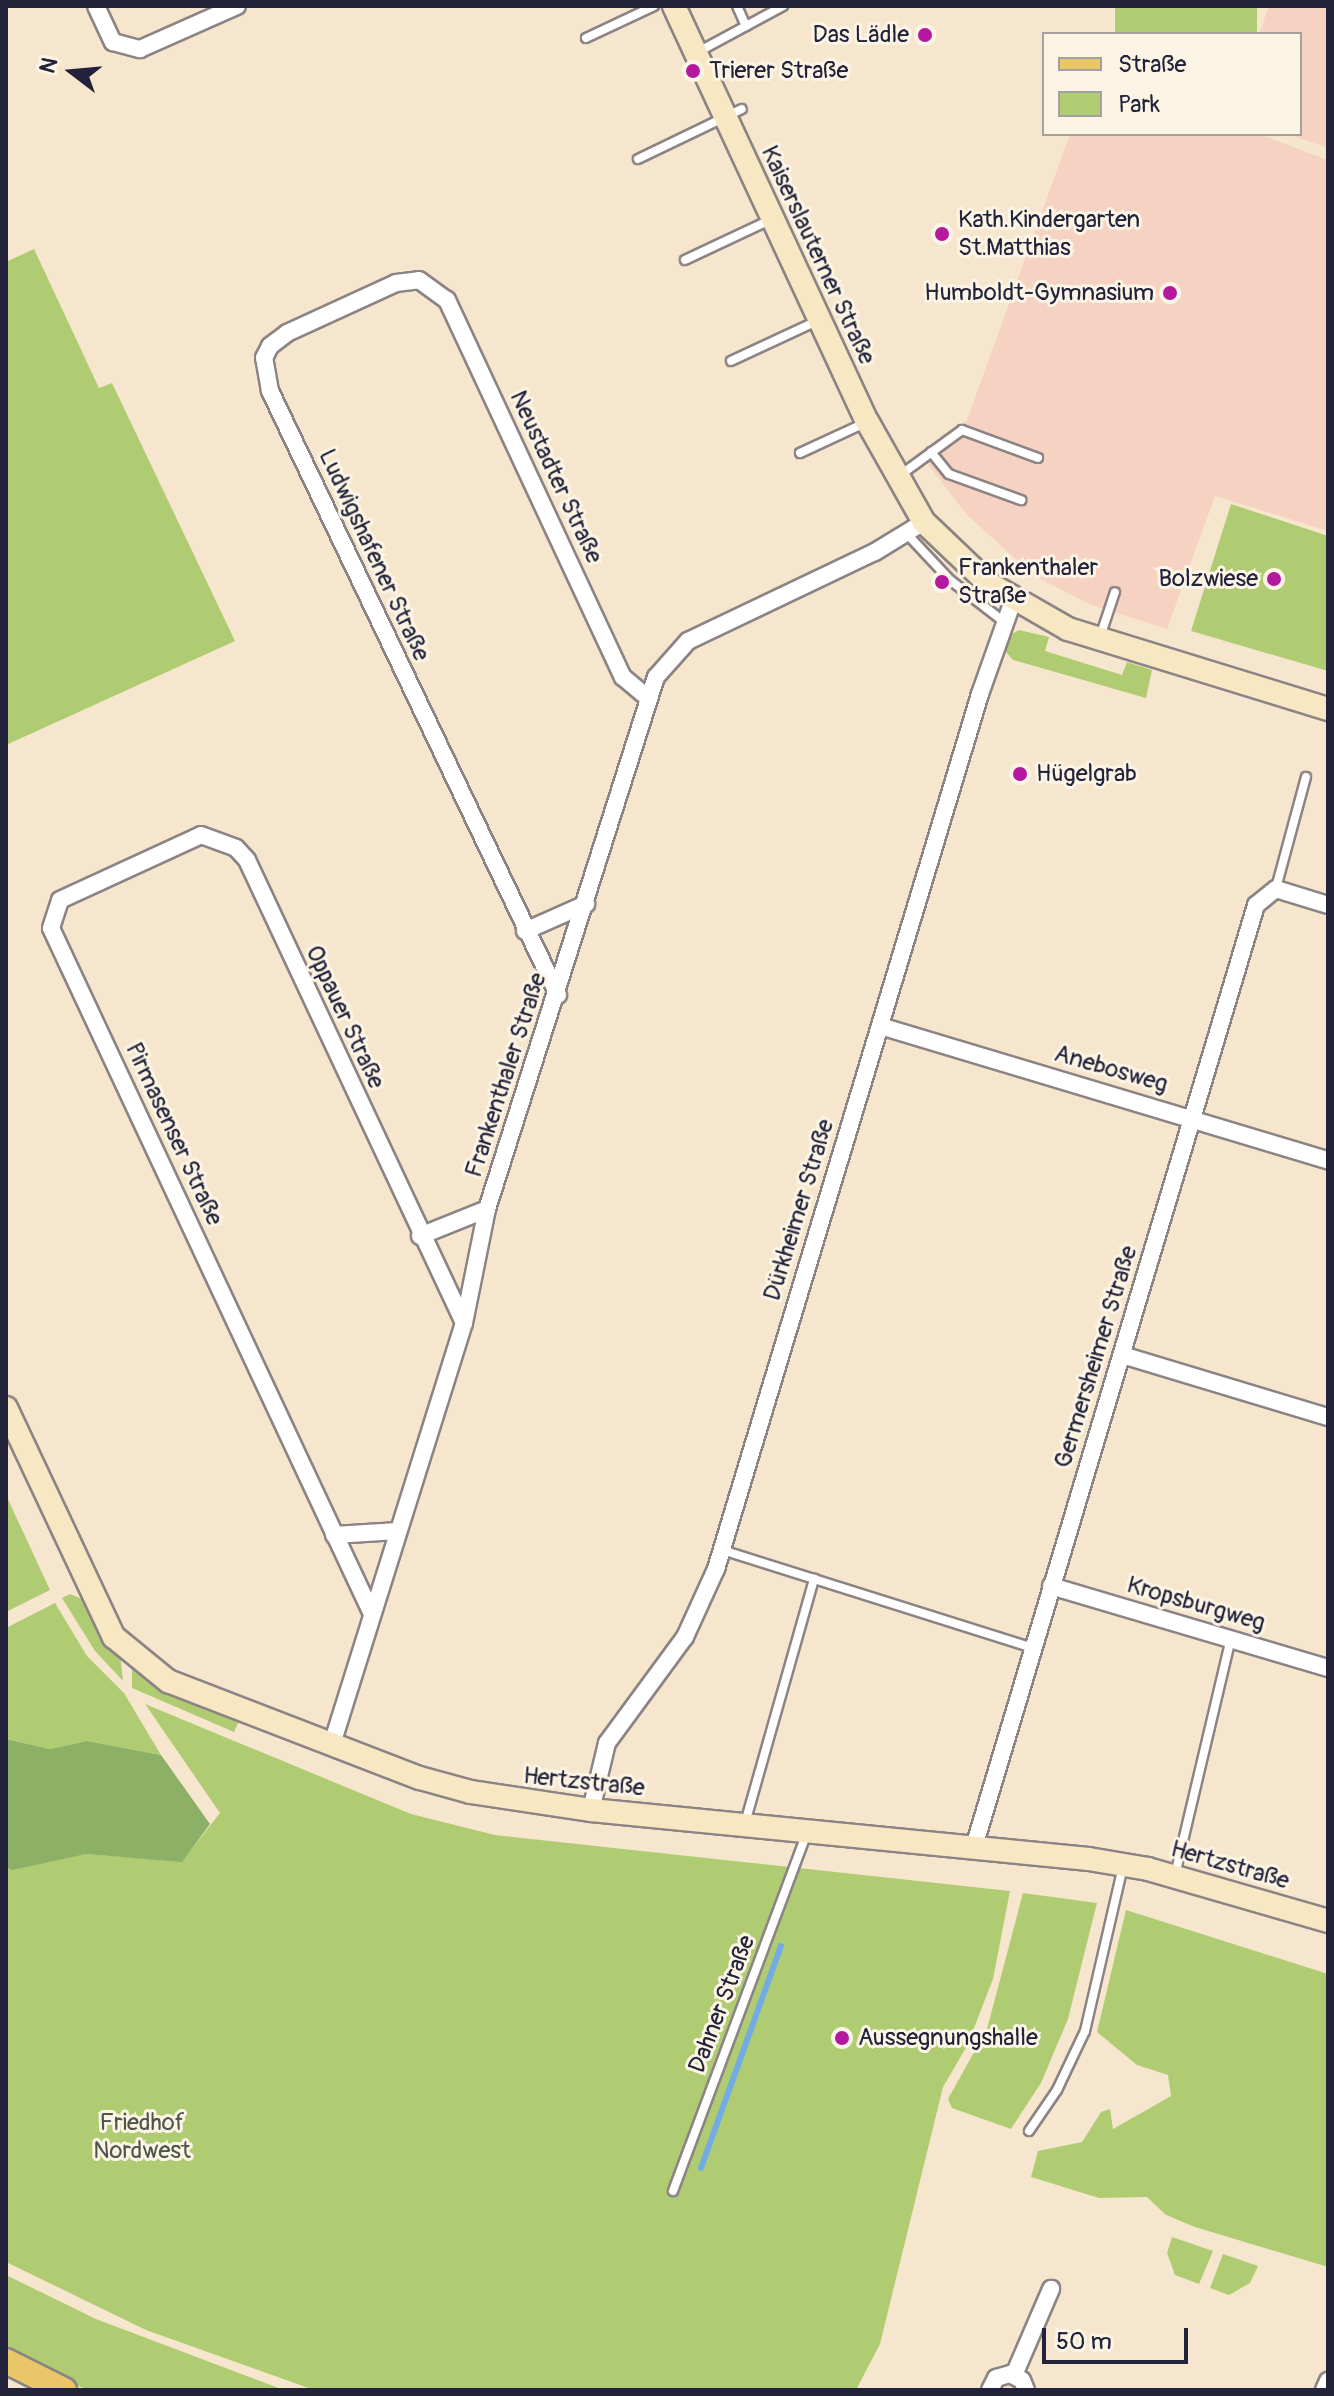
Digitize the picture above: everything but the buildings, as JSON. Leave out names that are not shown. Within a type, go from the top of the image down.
[{"type":"main road","name":"Kaiserslauterner Straße","points":[[674,6],[696,53],[733,113],[773,219],[867,421],[897,477],[916,528],[1013,601],[1099,641],[1328,709]]},
{"type":"main road","name":"Hertzstraße","points":[[6,1408],[95,1600],[126,1651],[168,1681],[332,1744],[471,1792],[591,1810],[1123,1864],[1328,1921]]},
{"type":"main road","points":[[6,2361],[64,2390]]},
{"type":"street","points":[[96,6],[113,42],[140,49],[237,6]]},
{"type":"street","name":"Neustadter Straße","points":[[419,280],[447,300],[623,677],[647,697]]},
{"type":"street","name":"Ludwigshafener Straße","points":[[419,280],[396,283],[287,333],[270,346],[264,365],[270,391],[558,995]]},
{"type":"street","name":"Frankenthaler Straße","points":[[332,1744],[464,1323],[487,1209],[558,995],[647,697],[665,661],[688,641],[916,528]]},
{"type":"street","name":"Dürkheimer Straße","points":[[591,1810],[607,1743],[685,1637],[722,1550],[1003,621],[1013,601]]},
{"type":"street","name":"Oppauer Straße","points":[[208,835],[225,841],[247,860],[420,1236],[464,1323]]},
{"type":"street","name":"Pirmasenser Straße","points":[[208,835],[60,900],[51,928],[372,1614]]},
{"type":"street","points":[[1276,889],[1328,905]]},
{"type":"street","name":"Germersheimer Straße","points":[[974,1847],[1256,905],[1276,889]]},
{"type":"street","points":[[525,931],[586,904]]},
{"type":"street","name":"Anebosweg","points":[[880,1026],[1328,1160]]},
{"type":"street","points":[[420,1236],[487,1209]]},
{"type":"street","points":[[1122,1355],[1328,1417]]},
{"type":"street","points":[[334,1535],[398,1531]]},
{"type":"street","name":"Kropsburgweg","points":[[1051,1586],[1328,1668]]},
{"type":"street","points":[[1014,2375],[1051,2289]]},
{"type":"street","points":[[990,2390],[1000,2376],[1014,2375]]},
{"type":"street","points":[[1014,2375],[1026,2390]]},
{"type":"street","points":[[1324,2390],[1328,2381]]},
{"type":"lane","points":[[586,38],[654,6]]},
{"type":"lane","points":[[737,6],[746,26]]},
{"type":"lane","points":[[696,53],[783,6]]},
{"type":"lane","points":[[638,159],[733,113]]},
{"type":"lane","points":[[685,260],[773,219]]},
{"type":"lane","points":[[731,361],[820,320]]},
{"type":"lane","points":[[800,453],[867,421]]},
{"type":"lane","points":[[897,477],[962,430],[1038,458]]},
{"type":"lane","points":[[931,452],[949,474],[1021,500]]},
{"type":"lane","points":[[916,528],[950,580],[1003,621]]},
{"type":"lane","points":[[1099,641],[1115,592]]},
{"type":"lane","points":[[1276,889],[1306,777]]},
{"type":"lane","points":[[722,1550],[1032,1648]]},
{"type":"lane","points":[[745,1824],[814,1579]]},
{"type":"lane","points":[[1175,1876],[1231,1638]]},
{"type":"lane","name":"Dahner Straße","points":[[673,2191],[807,1831]]},
{"type":"lane","points":[[1029,2131],[1057,2090],[1085,2031],[1123,1864]]},
{"type":"shaded area","points":[[1269,6],[1328,6],[1328,148],[1294,136],[1302,136],[1302,32],[1260,32]]},
{"type":"shaded area","name":"Humboldt-Gymnasium","points":[[1069,136],[1264,136],[1328,160],[1328,531],[1215,496],[1167,629],[1089,604],[1033,575],[967,515],[920,454],[967,420]]},
{"type":"green space","points":[[1115,6],[1257,6],[1257,32],[1115,32]]},
{"type":"green space","points":[[34,249],[99,388],[112,383],[235,641],[6,745],[6,262]]},
{"type":"green space","name":"Bolzwiese","points":[[1231,504],[1328,536],[1328,671],[1191,631]]},
{"type":"green space","points":[[1019,630],[1049,637],[1045,651],[1122,675],[1127,662],[1152,670],[1146,698],[1013,660],[1005,651],[1009,636]]},
{"type":"green space","points":[[6,1495],[50,1590],[6,1612]]},
{"type":"green space","points":[[70,1594],[82,1599],[120,1654],[123,1681],[95,1651],[62,1598]]},
{"type":"green space","points":[[55,1603],[87,1656],[124,1693],[161,1755],[87,1741],[50,1749],[6,1739],[6,1628]]},
{"type":"green space","points":[[132,1668],[173,1697],[239,1721],[234,1732],[132,1688]]},
{"type":"green space","name":"Friedhof Nordwest","points":[[145,1704],[411,1814],[495,1835],[1010,1891],[993,1979],[967,2046],[943,2087],[880,2344],[856,2390],[314,2390],[146,2330],[6,2262],[6,1867],[86,1854],[182,1861],[220,1813]]},
{"type":"green space","points":[[6,1739],[50,1749],[87,1741],[161,1755],[210,1824],[182,1862],[86,1854],[12,1870],[6,1867]]},
{"type":"green space","points":[[1023,1893],[1097,1903],[1068,2019],[1041,2083],[1011,2129],[952,2108],[948,2099],[987,2029]]},
{"type":"green space","points":[[1126,1910],[1328,1974],[1328,2267],[1195,2227],[1166,2215],[1147,2197],[1099,2198],[1031,2177],[1038,2151],[1082,2142],[1101,2112],[1110,2109],[1113,2129],[1171,2096],[1168,2075],[1137,2065],[1097,2032]]},
{"type":"green space","points":[[1172,2237],[1213,2251],[1199,2284],[1175,2275],[1167,2253]]},
{"type":"green space","points":[[1223,2254],[1258,2266],[1250,2283],[1229,2295],[1210,2288]]},
{"type":"green space","points":[[6,2275],[96,2319],[284,2390],[87,2390],[6,2350]]},
{"type":"waterway","points":[[701,2168],[781,1946]]},
{"type":"place","name":"Das Lädle","points":[[925,35]]},
{"type":"place","name":"Trierer Straße","points":[[693,71]]},
{"type":"place","name":"Kath.Kindergarten St.Matthias","points":[[942,234]]},
{"type":"place","name":"Humboldt-Gymnasium","points":[[1170,293]]},
{"type":"place","name":"Bolzwiese","points":[[1274,579]]},
{"type":"place","name":"Frankenthaler Straße","points":[[942,582]]},
{"type":"place","name":"Hügelgrab","points":[[1020,774]]},
{"type":"place","name":"Aussegnungshalle","points":[[842,2038]]}]
